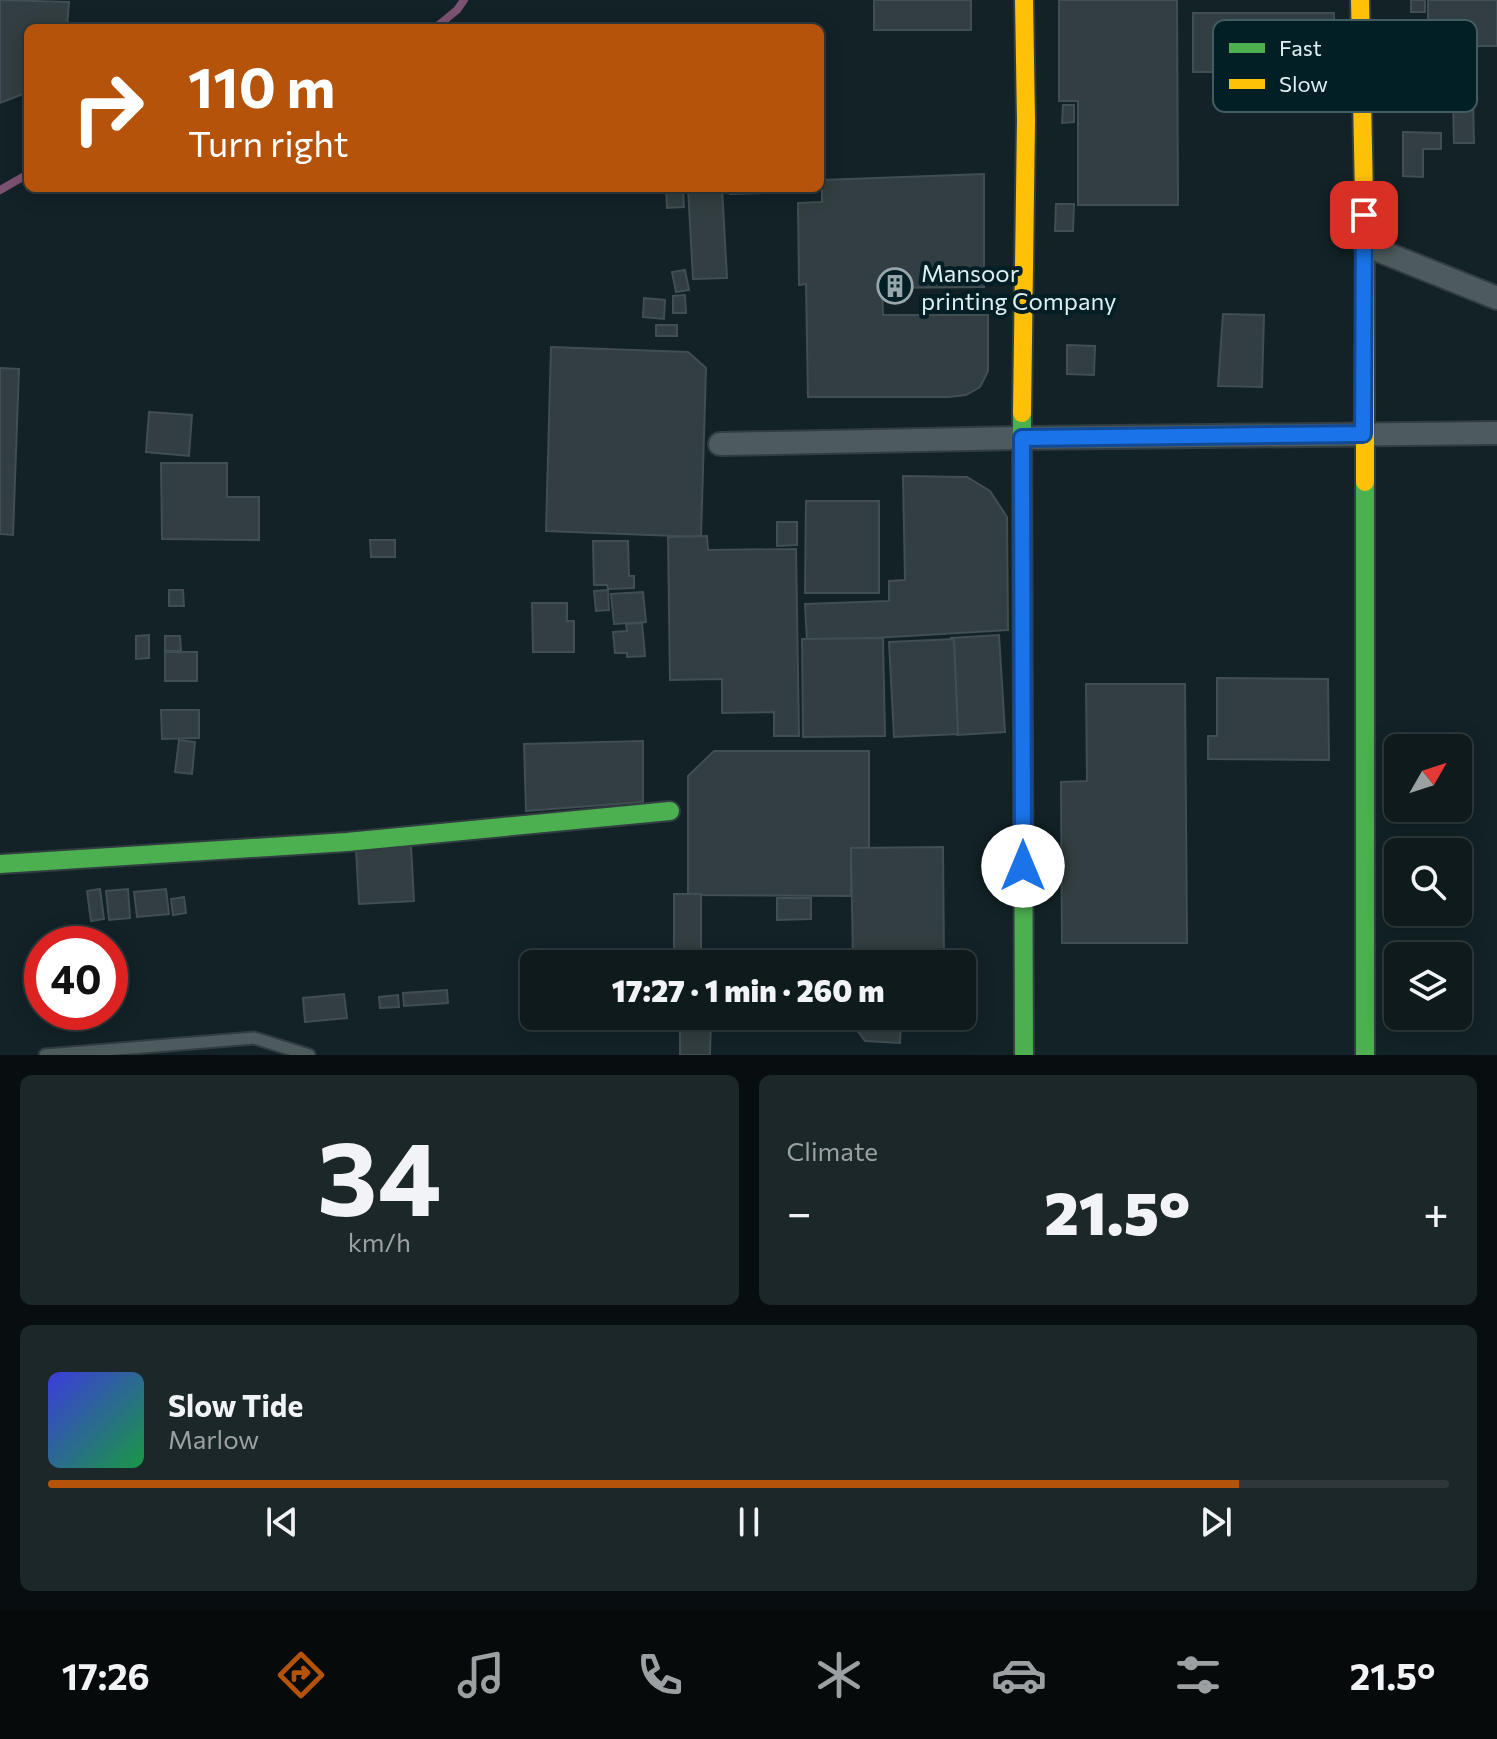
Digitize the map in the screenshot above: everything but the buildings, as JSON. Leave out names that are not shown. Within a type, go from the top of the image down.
[{"type":"street","points":[[1024,0],[1024,1055]]},
{"type":"street","points":[[1360,0],[1360,20]]},
{"type":"street","points":[[1362,112],[1365,1055]]},
{"type":"street","points":[[1365,245],[1497,298]]},
{"type":"street","points":[[720,444],[1497,433]]},
{"type":"street","points":[[0,864],[347,842],[670,811]]},
{"type":"lane","points":[[45,1055],[254,1038],[309,1055]]},
{"type":"waterway","points":[[440,24],[464,0]]},
{"type":"waterway","points":[[0,190],[24,176]]},
{"type":"traffic: fast","points":[[1022,413],[1024,1055]]},
{"type":"traffic: fast","points":[[1365,482],[1365,1055]]},
{"type":"traffic: fast","points":[[0,864],[347,842],[670,811]]},
{"type":"traffic: slow","points":[[1022,413],[1026,120],[1024,0]]},
{"type":"traffic: slow","points":[[1360,0],[1360,20]]},
{"type":"traffic: slow","points":[[1362,112],[1365,482]]},
{"type":"place","name":"Mansoor printing Company","points":[[895,286]]},
{"type":"route","points":[[1023,866],[1022,438],[1363,434],[1364,215]]}]
